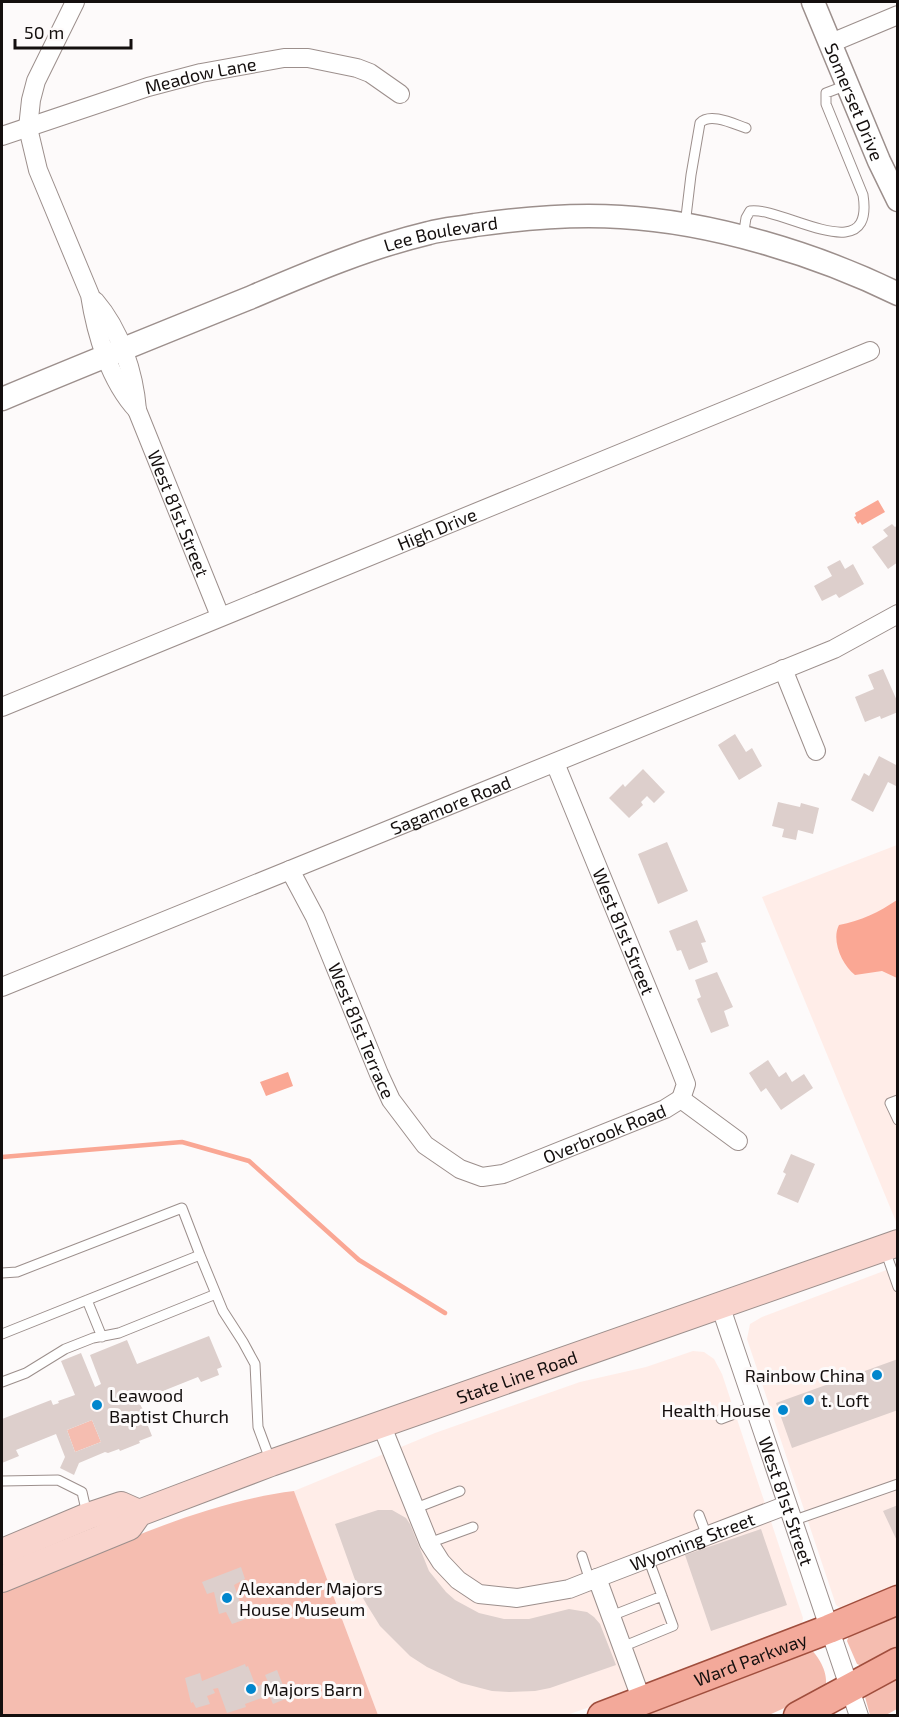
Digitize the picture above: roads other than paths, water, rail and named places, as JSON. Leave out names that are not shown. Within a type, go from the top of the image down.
[{"type":"main road","name":"State Line Road","points":[[2,1579],[129,1527],[139,1513],[271,1462],[891,1245]]},
{"type":"main road","points":[[2,1552],[88,1516],[121,1505],[139,1513]]},
{"type":"main road","name":"Ward Parkway","points":[[602,1716],[829,1629],[897,1600]]},
{"type":"main road","points":[[798,1716],[897,1662]]},
{"type":"street","points":[[28,128],[36,81],[75,2]]},
{"type":"street","name":"Somerset Drive","points":[[813,2],[897,200]]},
{"type":"street","points":[[831,43],[897,15]]},
{"type":"street","name":"Meadow Lane","points":[[2,136],[148,87],[201,73],[285,58],[308,58],[357,68],[370,73],[400,94]]},
{"type":"street","name":"West 81st Street","points":[[28,128],[39,170],[90,295],[103,310],[115,353],[136,393],[137,410],[220,616]]},
{"type":"street","name":"Lee Boulevard","points":[[2,399],[333,263],[429,232],[508,220],[571,216],[623,217],[685,225],[743,238],[817,261],[879,284],[897,294]]},
{"type":"street","name":"High Drive","points":[[2,706],[870,351]]},
{"type":"street","name":"Sagamore Road","points":[[2,987],[834,649],[897,614]]},
{"type":"street","points":[[783,669],[816,751]]},
{"type":"street","name":"West 81st Street","points":[[555,763],[686,1084],[681,1100]]},
{"type":"street","name":"West 81st Terrace","points":[[290,870],[315,917],[391,1100],[425,1145],[460,1169]]},
{"type":"street","name":"Overbrook Road","points":[[460,1169],[482,1177],[503,1174],[665,1109],[681,1100],[738,1141]]},
{"type":"street","name":"West 81st Street","points":[[720,1305],[850,1688]]},
{"type":"street","name":"Wyoming Street","points":[[381,1424],[429,1543],[441,1562],[458,1580],[479,1594],[517,1598],[569,1589],[707,1536],[790,1513]]},
{"type":"street","points":[[593,1580],[610,1616],[642,1701]]},
{"type":"street","points":[[850,1688],[859,1716]]},
{"type":"lane","points":[[743,238],[746,218],[750,211],[759,209],[796,223],[844,233],[854,231],[862,222],[866,209],[863,195],[826,104],[826,93],[847,85]]},
{"type":"lane","points":[[685,225],[700,123],[704,119],[711,118],[746,128]]},
{"type":"lane","points":[[897,1100],[890,1102],[897,1120]]},
{"type":"lane","points":[[2,1273],[17,1272],[183,1208],[223,1311],[255,1365],[258,1427],[271,1462]]},
{"type":"lane","points":[[891,1245],[897,1287]]},
{"type":"lane","points":[[2,1334],[200,1255]]},
{"type":"lane","points":[[2,1382],[26,1372],[65,1349],[102,1336],[119,1333],[216,1294]]},
{"type":"lane","points":[[87,1300],[102,1336]]},
{"type":"lane","points":[[721,1419],[754,1406]]},
{"type":"lane","points":[[2,1481],[58,1480],[82,1492],[88,1516]]},
{"type":"lane","points":[[790,1513],[897,1484]]},
{"type":"lane","points":[[416,1508],[460,1491]]},
{"type":"lane","points":[[699,1515],[707,1536]]},
{"type":"lane","points":[[429,1543],[473,1527]]},
{"type":"lane","points":[[582,1556],[593,1580]]},
{"type":"lane","points":[[622,1647],[673,1626],[648,1558]]},
{"type":"lane","points":[[610,1616],[662,1596]]},
{"type":"waterway","points":[[2,1157],[182,1142],[249,1161],[359,1260],[445,1313]]},
{"type":"place","name":"Rainbow China","points":[[877,1375]]},
{"type":"place","name":"t. Loft","points":[[809,1400]]},
{"type":"place","name":"Leawood Baptist Church","points":[[97,1405]]},
{"type":"place","name":"Health House","points":[[783,1410]]},
{"type":"place","name":"Alexander Majors House Museum","points":[[227,1598]]},
{"type":"place","name":"Majors Barn","points":[[251,1689]]}]
